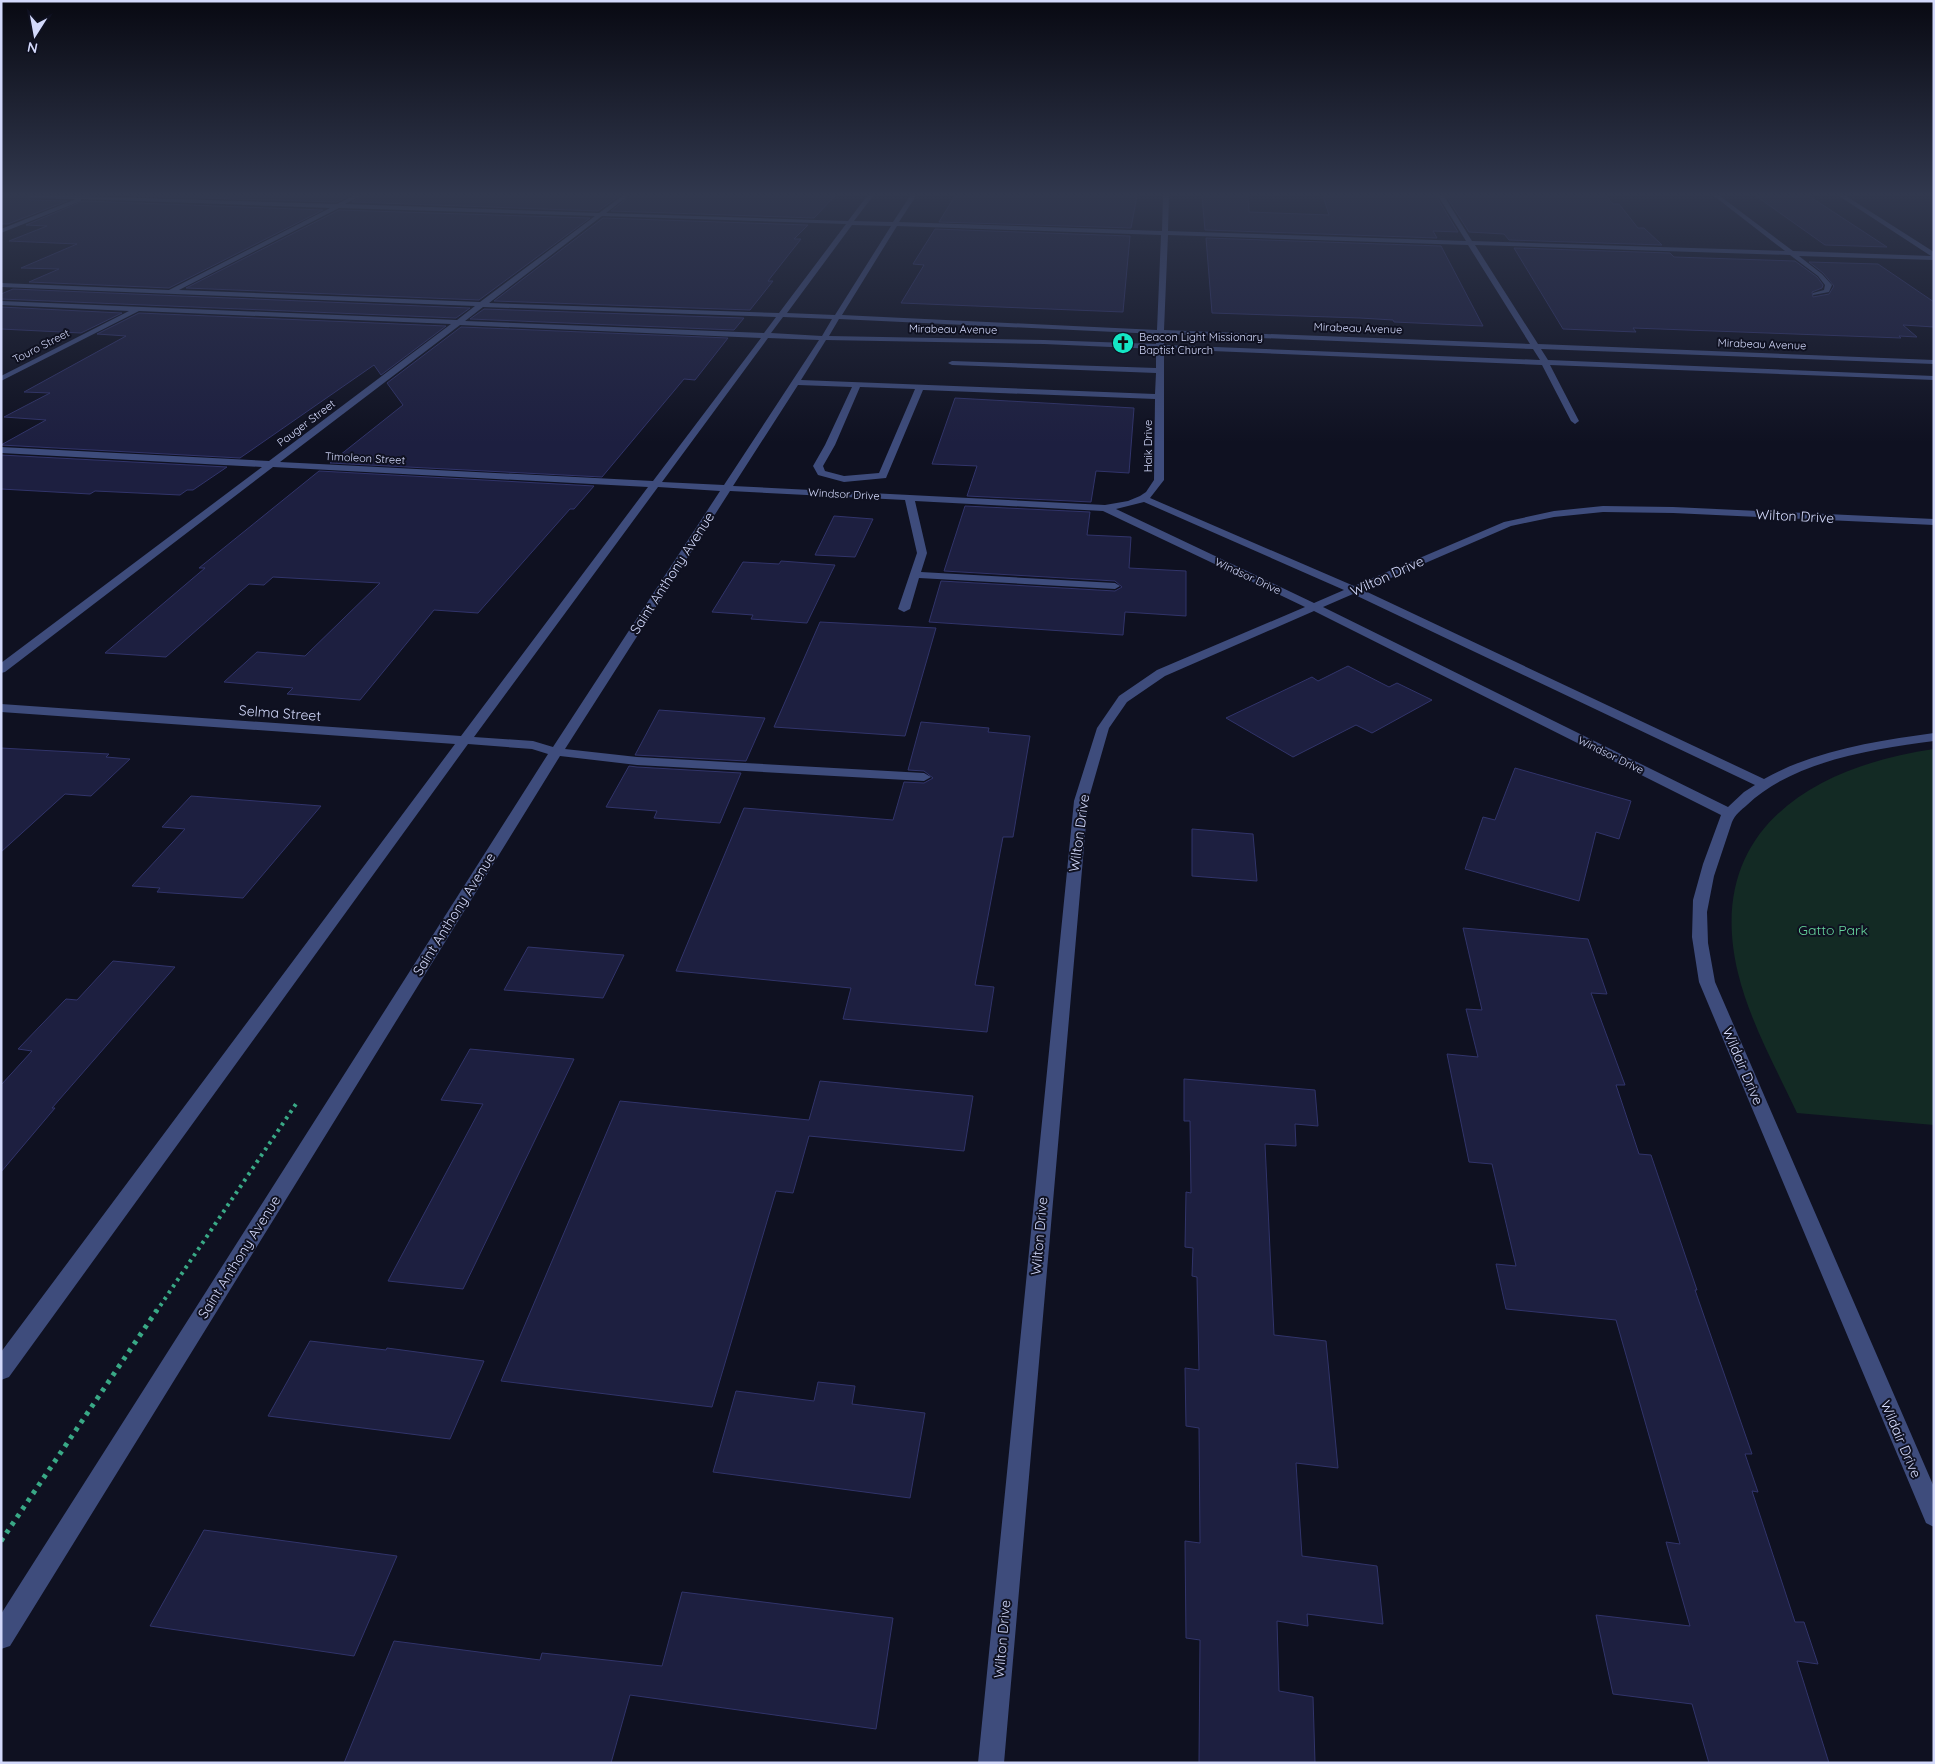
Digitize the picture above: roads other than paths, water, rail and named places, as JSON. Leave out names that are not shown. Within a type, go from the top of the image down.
[{"type":"street","name":"Touro Street","points":[[1,378],[197,278]]},
{"type":"street","name":"Pauger Street","points":[[1,669],[517,278]]},
{"type":"street","points":[[1,1370],[464,741],[808,278]]},
{"type":"street","name":"Saint Anthony Avenue","points":[[1,1637],[556,752],[861,278]]},
{"type":"street","name":"Haik Drive","points":[[1144,499],[1154,492],[1159,480],[1162,278]]},
{"type":"street","points":[[1492,278],[1545,362],[1575,421]]},
{"type":"street","points":[[1815,294],[1827,291],[1829,285],[1823,278]]},
{"type":"street","name":"Mirabeau Avenue","points":[[1,285],[482,305],[782,314],[1160,332],[1934,362]]},
{"type":"street","name":"Mirabeau Avenue","points":[[1,303],[461,321],[824,338],[952,363],[1160,347],[1934,378]]},
{"type":"street","points":[[952,363],[1159,397]]},
{"type":"street","points":[[857,384],[830,445],[818,466],[821,473],[844,479],[883,476],[920,387],[952,363],[1160,371]]},
{"type":"street","points":[[795,382],[920,387]]},
{"type":"street","name":"Timoleon Street","points":[[1,450],[727,488]]},
{"type":"street","name":"Windsor Drive","points":[[727,488],[1105,508],[1316,608],[1729,814]]},
{"type":"street","points":[[904,609],[922,553],[909,497]]},
{"type":"street","points":[[1105,508],[1144,499],[1355,591],[1764,784]]},
{"type":"street","name":"Wilton Drive","points":[[991,1763],[1081,801],[1102,728],[1123,699],[1161,674],[1508,524],[1554,514],[1604,509],[1672,510],[1934,522]]},
{"type":"street","points":[[916,575],[1116,586]]},
{"type":"street","name":"Selma Street","points":[[1,708],[533,745],[556,752],[637,761],[924,777]]},
{"type":"street","name":"Wildair Drive","points":[[1934,737],[1904,741],[1814,762],[1764,784],[1729,814],[1711,860],[1701,895],[1699,936],[1707,982],[1934,1516]]},
{"type":"place","name":"Beacon Light Missionary Baptist Church","points":[[1123,343]]},
{"type":"park label","name":"Gatto Park","points":[[1833,930]]}]
